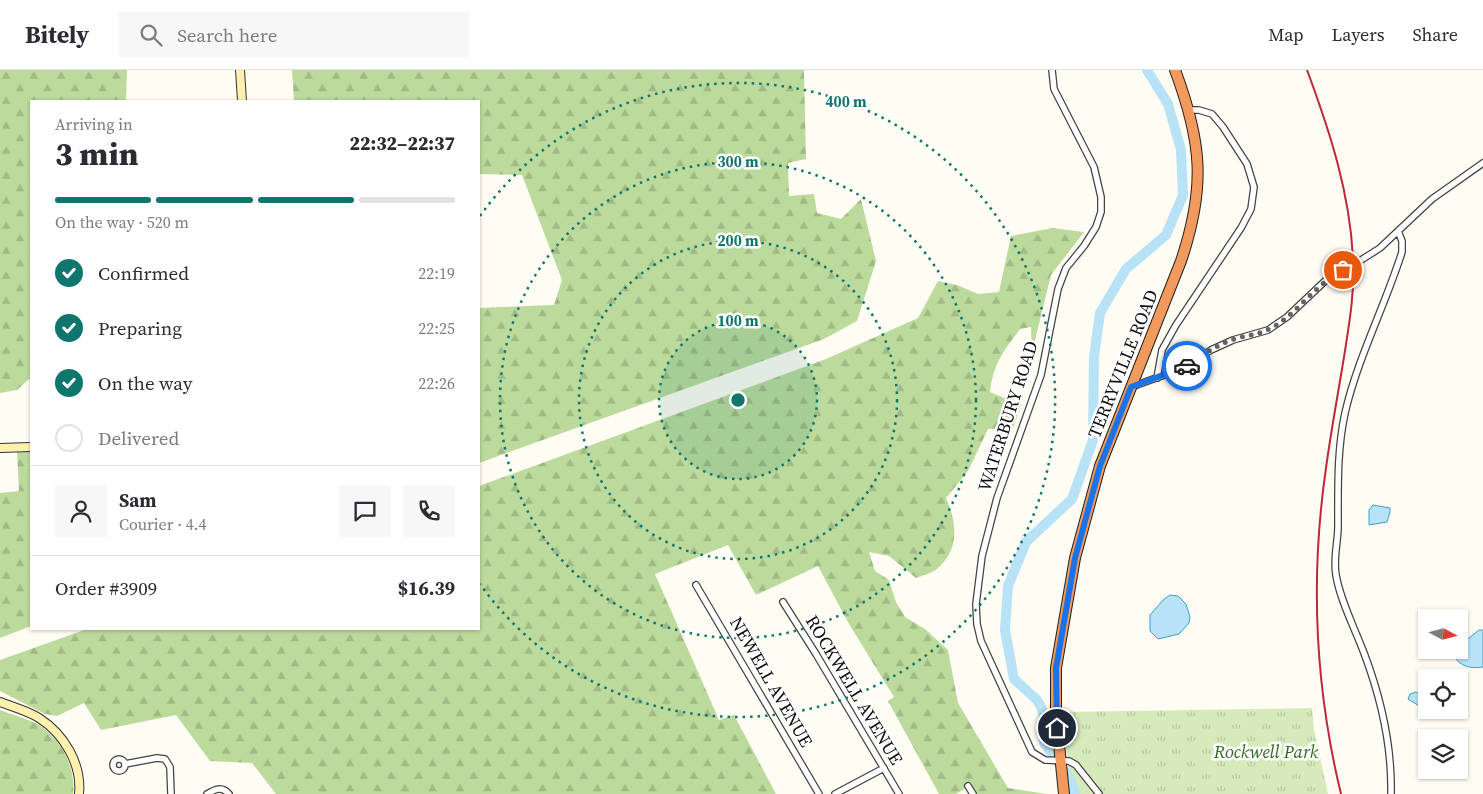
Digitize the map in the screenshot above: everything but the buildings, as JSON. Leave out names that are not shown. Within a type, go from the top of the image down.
[{"type":"highway","name":"TERRYVILLE ROAD","points":[[1064,794],[1056,714],[1056,668],[1075,558],[1100,466],[1181,261],[1194,217],[1198,169],[1196,138],[1189,110],[1175,70]]},
{"type":"main road","points":[[240,70],[242,100]]},
{"type":"main road","points":[[0,448],[30,447]]},
{"type":"main road","points":[[0,702],[38,717],[53,728],[66,743],[78,775],[79,794]]},
{"type":"street","name":"WATERBURY ROAD","points":[[1052,70],[1054,89],[1094,167],[1101,196],[1101,212],[1096,228],[1066,268],[1058,289],[1041,375],[997,498],[982,556],[978,578],[976,613],[983,648],[1032,752],[1044,760],[1061,759]]},
{"type":"street","points":[[1157,378],[1162,350],[1176,325],[1241,228],[1251,209],[1254,187],[1248,164],[1212,114],[1199,110],[1189,110]]},
{"type":"street","points":[[1358,262],[1380,248],[1428,202],[1483,163]]},
{"type":"street","points":[[1390,794],[1389,750],[1380,704],[1370,668],[1341,593],[1335,570],[1338,531],[1338,465],[1343,424],[1353,387],[1402,252],[1402,240],[1398,231]]},
{"type":"street","points":[[1131,387],[1184,368],[1211,350],[1233,340],[1273,328],[1322,284],[1343,270]]},
{"type":"street","name":"NEWELL AVENUE","points":[[696,585],[819,794]]},
{"type":"street","name":"ROCKWELL AVENUE","points":[[783,602],[899,794]]},
{"type":"street","points":[[125,764],[157,758],[165,759],[170,767],[172,794]]},
{"type":"street","points":[[1061,759],[1076,765],[1099,794]]},
{"type":"street","points":[[835,794],[884,768]]},
{"type":"street","points":[[968,786],[973,794]]},
{"type":"street","points":[[207,794],[219,788],[229,794]]},
{"type":"green space","points":[[0,70],[127,70],[126,100],[30,100],[30,380],[17,390],[0,393]]},
{"type":"green space","points":[[292,70],[804,70],[806,159],[788,163],[789,196],[814,194],[817,213],[841,219],[861,199],[876,261],[857,321],[824,339],[480,463],[480,308],[554,305],[562,280],[522,175],[480,174],[480,100],[294,100]]},
{"type":"green space","points":[[1053,228],[1084,232],[1051,275],[1032,352],[1031,327],[1020,329],[996,366],[990,392],[1021,405],[1013,428],[988,429],[968,471],[946,498],[954,526],[953,544],[950,553],[937,569],[916,578],[889,556],[869,552],[875,571],[889,580],[896,602],[905,617],[925,629],[948,650],[958,703],[1008,788],[1047,794],[969,794],[966,788],[956,794],[939,794],[888,701],[894,697],[849,624],[818,566],[756,595],[728,545],[655,574],[719,720],[734,715],[776,794],[276,794],[252,763],[210,761],[176,715],[101,730],[84,703],[57,716],[45,714],[0,691],[0,660],[84,630],[480,630],[480,486],[826,359],[918,318],[938,281],[957,285],[978,294],[999,292],[1011,236]]},
{"type":"green space","points":[[17,452],[30,452],[30,626],[0,638],[0,493],[19,491]]},
{"type":"green space","name":"Rockwell Park","points":[[1312,708],[1314,729],[1328,794],[1072,794],[1062,712]]},
{"type":"green space","points":[[0,710],[37,724],[46,730],[60,745],[72,774],[73,794],[0,794]]},
{"type":"water","points":[[1373,505],[1390,508],[1387,522],[1369,525],[1369,510]]},
{"type":"water","points":[[1170,595],[1178,596],[1186,604],[1190,617],[1189,623],[1179,634],[1158,639],[1150,631],[1150,615]]},
{"type":"water","points":[[1479,630],[1483,630],[1483,667],[1467,666],[1456,659],[1468,659],[1468,639]]},
{"type":"water","points":[[1418,693],[1418,705],[1408,699],[1410,694]]},
{"type":"waterway","points":[[1075,794],[1069,777],[1044,743],[1045,720],[1041,707],[1037,700],[1014,679],[1005,630],[1008,586],[1026,542],[1072,499],[1093,440],[1094,357],[1100,313],[1126,269],[1166,235],[1183,195],[1181,150],[1168,104],[1147,70]]},
{"type":"tunnel","points":[[1343,270],[1358,262]]},
{"type":"railway","points":[[1307,70],[1338,163],[1348,210],[1353,259],[1350,321],[1321,509],[1317,591],[1318,632],[1325,713],[1341,794]]},
{"type":"way so far","points":[[1187,366],[1211,350],[1233,340],[1273,328],[1322,284],[1343,270]]},
{"type":"route","points":[[1057,728],[1056,668],[1075,558],[1100,466],[1131,387],[1187,366]]}]
